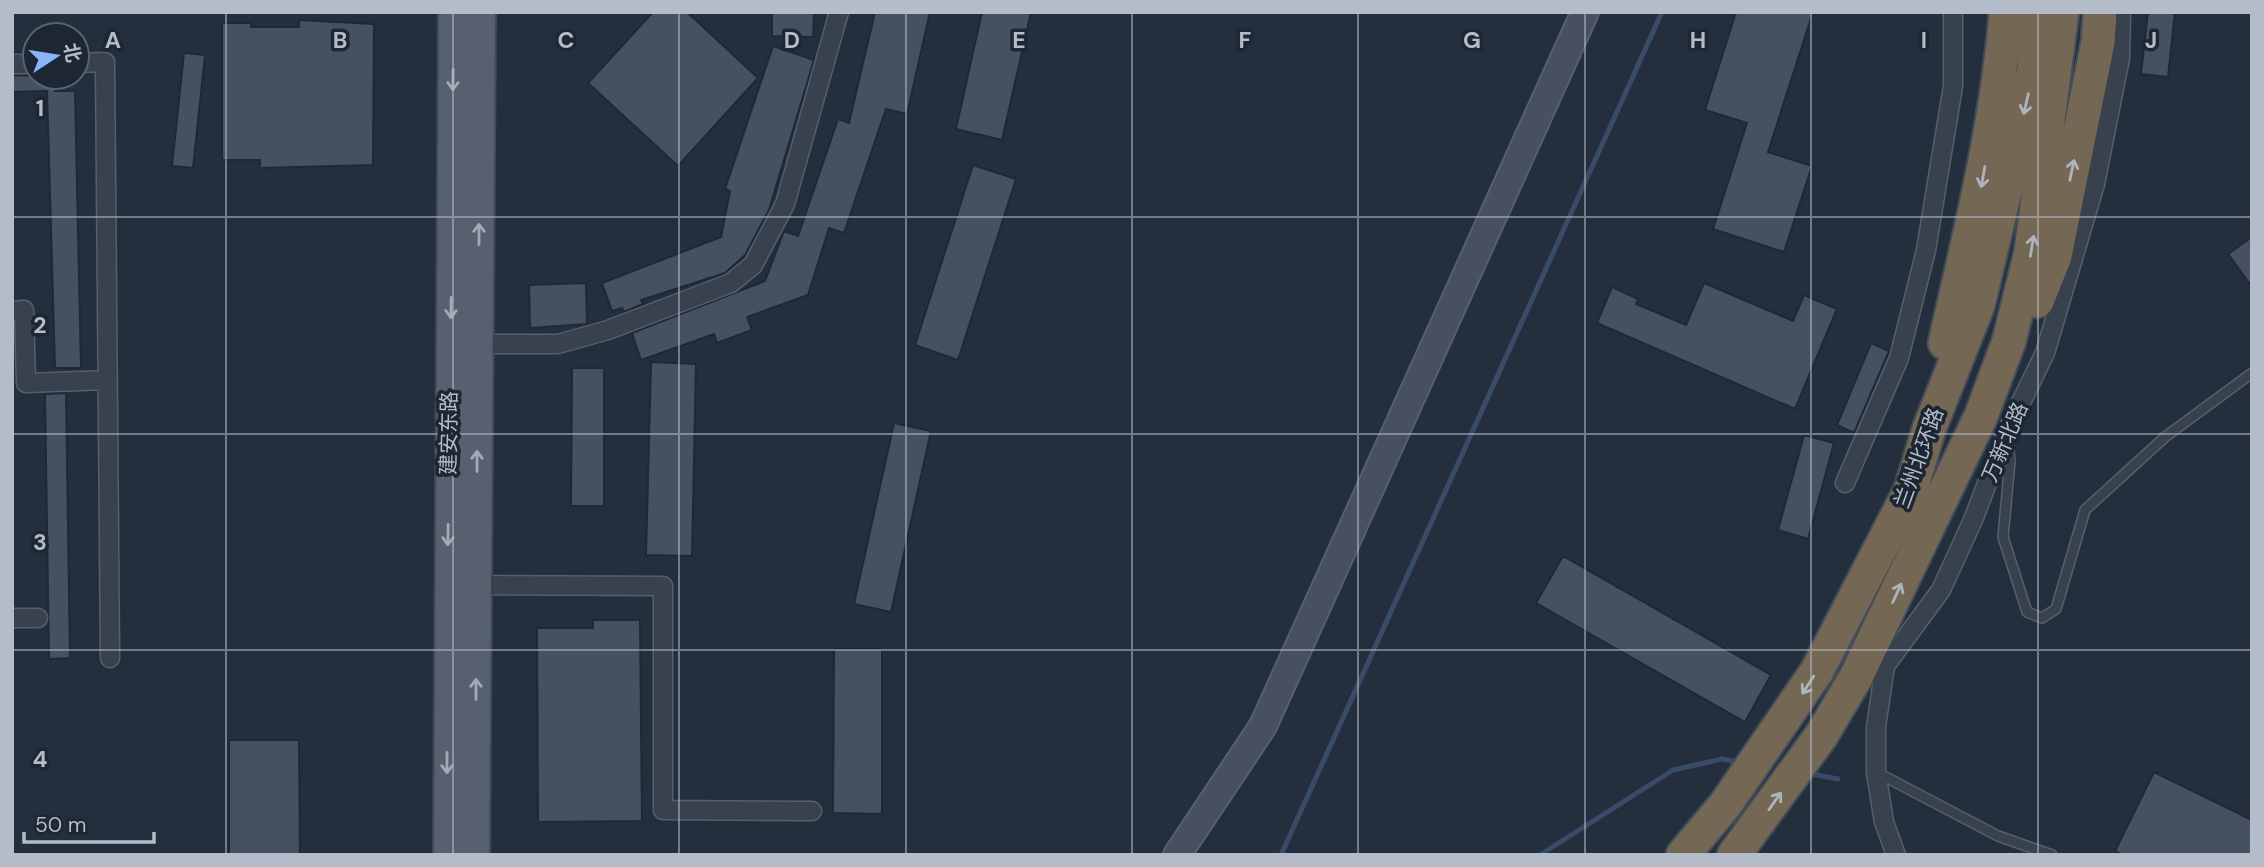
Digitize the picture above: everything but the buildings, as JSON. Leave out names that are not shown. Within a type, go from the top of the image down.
[{"type":"highway","points":[[1928,429],[1981,187],[2001,74],[2006,12]]},
{"type":"highway","name":"兰州北环路","points":[[1683,855],[1725,805],[1772,740],[1843,626],[1911,489],[1928,429],[1978,305],[2034,71],[2037,12]]},
{"type":"highway","name":"兰州北环路","points":[[1734,855],[1750,838],[1821,736],[1994,424],[2009,341],[2031,252],[2062,12]]},
{"type":"highway","points":[[1994,424],[2055,256],[2098,42],[2100,12]]},
{"type":"main road","name":"建安东路","points":[[448,855],[453,12]]},
{"type":"main road","name":"建安东路","points":[[475,855],[481,12]]},
{"type":"main road","points":[[1177,855],[1263,726],[1585,12]]},
{"type":"street","points":[[478,344],[558,344],[608,330],[731,284],[753,265],[785,204],[839,12]]},
{"type":"street","points":[[1846,483],[1899,358],[1926,250],[1953,86],[1953,12]]},
{"type":"street","name":"万新北路","points":[[1896,855],[1884,822],[1876,772],[1877,727],[1885,666],[1941,590],[1973,520],[1994,424],[2045,353],[2095,184],[2120,58],[2121,12]]},
{"type":"street","points":[[91,62],[105,62],[110,658]]},
{"type":"street","points":[[12,311],[23,310],[26,383],[108,380]]},
{"type":"street","points":[[477,585],[663,586],[663,810],[812,811]]},
{"type":"street","points":[[12,618],[38,618]]},
{"type":"lane","points":[[1994,424],[2010,461],[2003,537],[2027,612],[2042,618],[2056,610],[2085,510],[2165,437],[2252,373]]},
{"type":"lane","points":[[1876,772],[1998,836],[2052,855]]},
{"type":"waterway","points":[[1281,855],[1662,12]]},
{"type":"waterway","points":[[1540,855],[1673,770],[1722,759],[1741,763]]},
{"type":"waterway","points":[[1806,773],[1838,779]]}]
